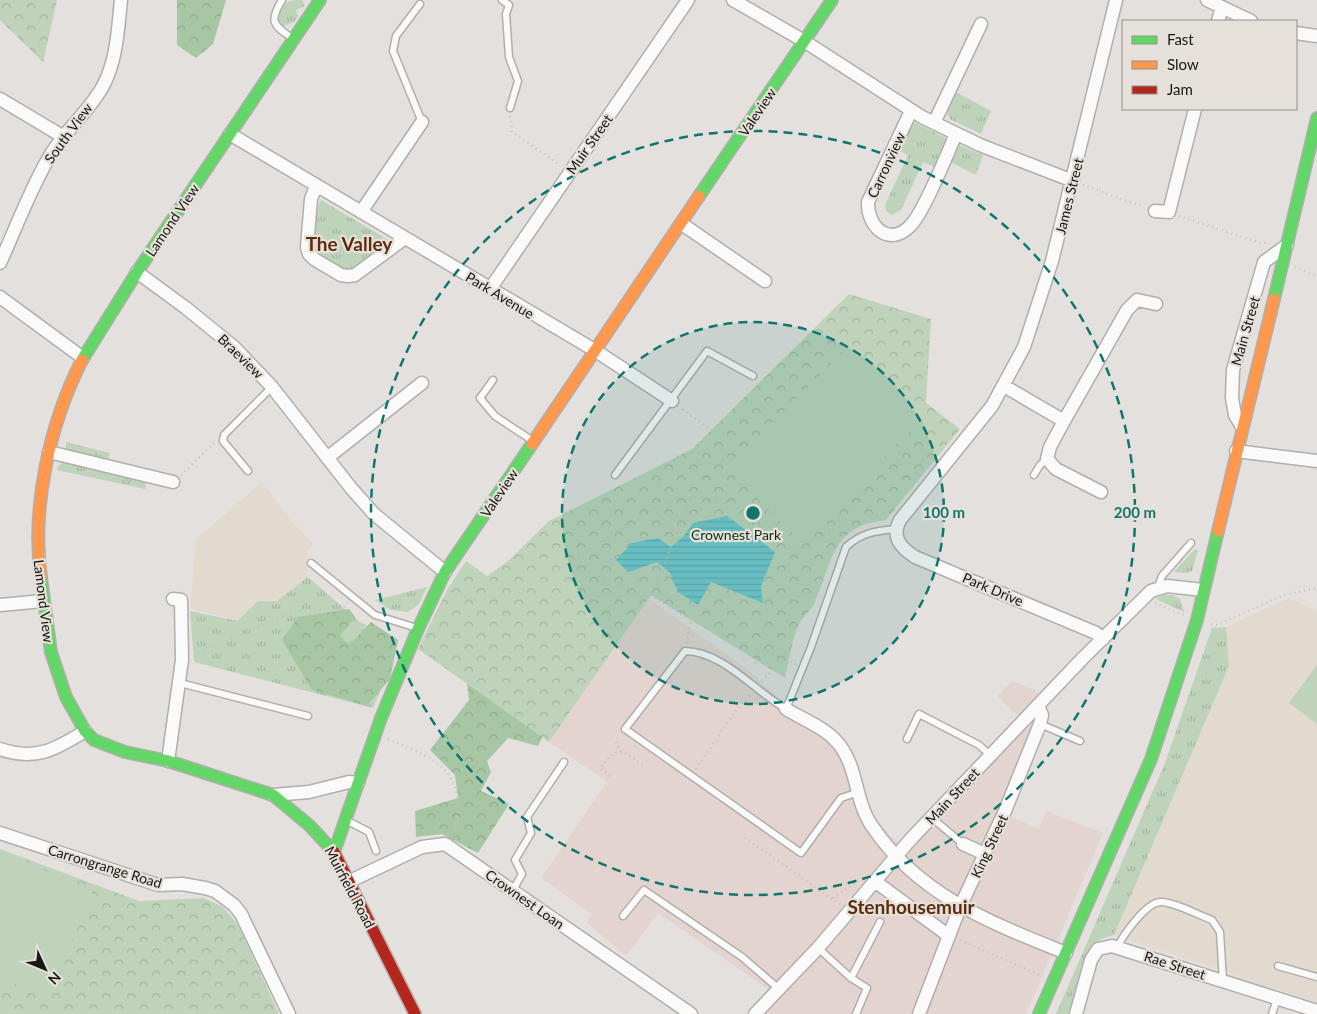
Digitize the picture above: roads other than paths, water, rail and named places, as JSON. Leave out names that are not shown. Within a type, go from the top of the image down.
[{"type":"street","name":"South View","points":[[0,263],[33,186],[62,136],[103,86],[117,40],[121,0]]},
{"type":"street","name":"Lamond View","points":[[94,740],[73,714],[51,652],[38,557],[38,536],[49,452],[61,408],[83,358],[137,272],[320,0]]},
{"type":"street","name":"Muir Street","points":[[490,289],[688,0]]},
{"type":"street","points":[[734,0],[804,41],[911,111],[956,134],[1073,181]]},
{"type":"street","name":"Valeview","points":[[334,852],[375,734],[418,629],[445,572],[832,0]]},
{"type":"street","name":"James Street","points":[[895,529],[900,520],[976,427],[1004,386],[1024,347],[1041,299],[1073,181],[1116,0]]},
{"type":"street","points":[[1207,0],[1223,4],[1249,20]]},
{"type":"street","points":[[1218,20],[1223,4]]},
{"type":"street","points":[[934,123],[981,24]]},
{"type":"street","points":[[1297,33],[1317,36]]},
{"type":"street","points":[[0,99],[62,136]]},
{"type":"street","points":[[1155,211],[1168,212],[1195,110]]},
{"type":"street","name":"Carronview","points":[[911,111],[868,202],[868,214],[871,222],[882,232],[892,234],[902,232],[915,220],[956,134]]},
{"type":"street","name":"Main Street","points":[[1066,954],[1162,732],[1197,620],[1317,118]]},
{"type":"street","points":[[361,212],[422,122]]},
{"type":"street","name":"Park Avenue","points":[[230,134],[596,351],[672,401]]},
{"type":"street","points":[[316,186],[311,199],[307,247],[309,254],[314,259],[341,275],[355,275],[405,238]]},
{"type":"street","points":[[682,224],[765,281]]},
{"type":"street","name":"Main Street","points":[[1242,427],[1235,415],[1232,398],[1233,370],[1264,262],[1287,245]]},
{"type":"street","name":"Braeview","points":[[137,272],[234,347],[272,387],[326,458],[374,514],[445,572]]},
{"type":"street","points":[[0,297],[83,358]]},
{"type":"street","points":[[1101,492],[1056,469],[1047,459],[1050,447],[1127,310],[1137,300],[1156,304]]},
{"type":"street","points":[[326,458],[422,383]]},
{"type":"street","points":[[1004,386],[1064,421]]},
{"type":"street","points":[[1236,451],[1317,461]]},
{"type":"street","points":[[49,452],[174,482]]},
{"type":"street","name":"Park Drive","points":[[895,529],[896,539],[904,549],[915,557],[1096,634],[1103,639]]},
{"type":"street","points":[[1158,587],[1167,586],[1203,590]]},
{"type":"street","name":"Main Street","points":[[755,1014],[818,948],[898,857],[910,840],[1103,639],[1144,598],[1158,587]]},
{"type":"street","points":[[168,761],[182,660],[180,600],[173,599]]},
{"type":"street","points":[[0,605],[43,601]]},
{"type":"street","name":"King Street","points":[[919,1014],[960,907],[1005,811],[1040,724],[1042,715],[1038,706]]},
{"type":"street","points":[[786,709],[830,735],[838,743],[850,765],[856,792],[871,825],[898,857],[928,885],[960,907],[1066,954],[1039,1014]]},
{"type":"street","points":[[0,749],[18,755],[40,754],[85,731]]},
{"type":"street","name":"Muirfield Road","points":[[94,740],[125,752],[168,761],[257,788],[272,795],[310,826],[334,852],[415,1014]]},
{"type":"street","points":[[272,795],[309,792],[349,782],[358,783]]},
{"type":"street","name":"Carrongrange Road","points":[[0,832],[158,885],[182,884],[205,888],[225,897],[242,914],[289,1014]]},
{"type":"street","name":"Crownest Loan","points":[[348,882],[422,846],[445,844],[691,1014]]},
{"type":"street","points":[[963,844],[985,854]]},
{"type":"street","points":[[876,882],[949,936]]},
{"type":"street","points":[[1076,1014],[1094,954],[1104,946],[1118,946]]},
{"type":"street","name":"Rae Street","points":[[1118,946],[1317,1011]]},
{"type":"lane","points":[[282,0],[275,11],[274,22],[276,27],[294,40]]},
{"type":"lane","points":[[502,0],[509,5],[506,14],[509,57],[518,81],[510,108]]},
{"type":"lane","points":[[420,4],[396,36],[393,51],[422,122]]},
{"type":"lane","points":[[616,475],[707,351],[753,376]]},
{"type":"lane","points":[[492,380],[480,398],[495,416],[534,442]]},
{"type":"lane","points":[[248,471],[223,441],[224,434],[272,387]]},
{"type":"lane","points":[[1034,475],[1040,465],[1047,459]]},
{"type":"lane","points":[[856,792],[841,798],[801,853],[625,729],[685,651],[695,651],[713,659],[757,687],[786,709],[846,547],[856,537],[868,532],[895,529]]},
{"type":"lane","name":"Main Street","points":[[1158,587],[1162,576],[1191,544]]},
{"type":"lane","points":[[311,563],[375,615],[418,629]]},
{"type":"lane","points":[[180,683],[308,716]]},
{"type":"lane","points":[[907,739],[919,714],[979,745],[991,756]]},
{"type":"lane","points":[[1040,724],[1080,741]]},
{"type":"lane","points":[[513,890],[522,874],[515,860],[531,833],[527,817],[564,762]]},
{"type":"lane","points":[[932,818],[963,844]]},
{"type":"lane","points":[[346,820],[369,832],[376,851]]},
{"type":"lane","points":[[623,916],[644,890],[742,957],[779,989]]},
{"type":"lane","points":[[1118,946],[1123,936],[1148,907],[1154,903],[1165,902],[1212,920],[1218,926],[1223,981]]},
{"type":"lane","points":[[851,978],[880,922]]},
{"type":"lane","points":[[818,948],[851,978],[867,988],[856,1014]]},
{"type":"lane","points":[[1278,966],[1317,977]]},
{"type":"lane","points":[[1272,1014],[1277,999]]},
{"type":"water","points":[[727,516],[775,552],[761,586],[763,603],[711,582],[698,605],[678,592],[670,573],[657,562],[628,572],[616,560],[632,543],[658,538],[671,547],[684,536],[693,523]]},
{"type":"district","name":"The Valley","points":[[349,243]]},
{"type":"district","name":"Stenhousemuir","points":[[911,906]]},
{"type":"park label","name":"Crownest Park","points":[[736,534]]}]
